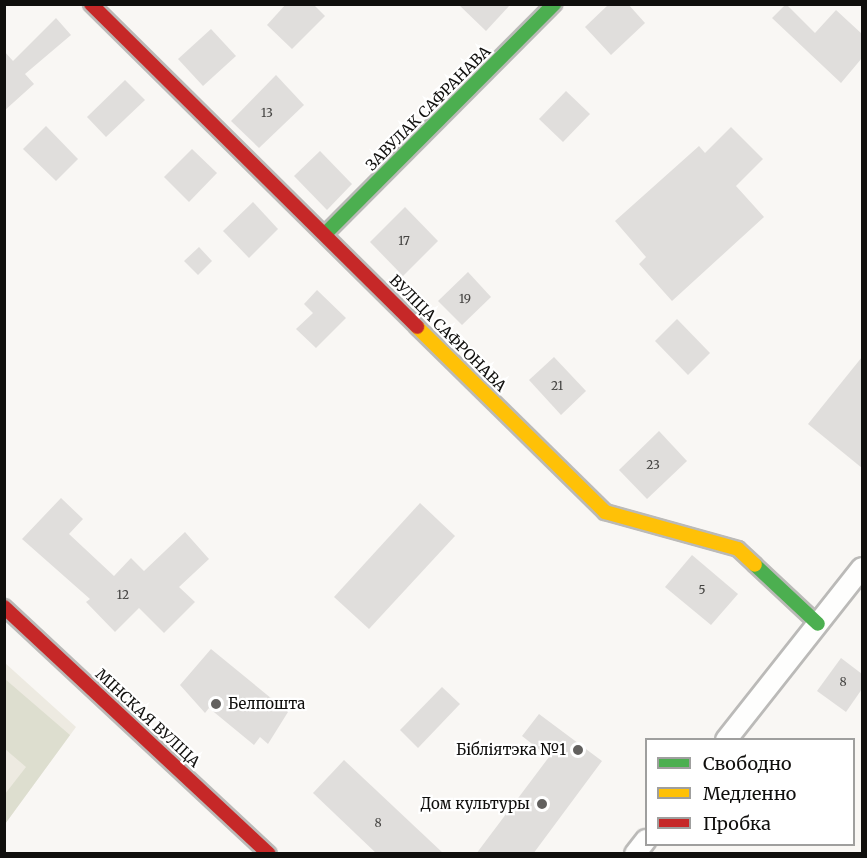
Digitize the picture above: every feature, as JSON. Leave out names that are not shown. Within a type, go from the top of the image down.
[{"type":"street","name":"ВУЛІЦА САФРОНАВА","points":[[91,4],[605,512],[738,549],[818,624]]},
{"type":"street","name":"ЗАВУЛАК САФРАНАВА","points":[[325,234],[554,4]]},
{"type":"street","points":[[728,738],[862,567]]},
{"type":"street","name":"МІНСКАЯ ВУЛІЦА","points":[[4,607],[269,854]]},
{"type":"street","points":[[635,854],[645,841]]},
{"type":"shaded area","points":[[5,663],[76,727],[5,824]]},
{"type":"shaded area","points":[[5,679],[70,735],[5,824],[5,794],[26,767],[5,749]]},
{"type":"building","points":[[286,4],[313,4],[325,16],[292,49],[267,25]]},
{"type":"building","points":[[458,4],[511,4],[486,31]]},
{"type":"building","points":[[609,4],[628,4],[645,23],[611,55],[585,27]]},
{"type":"building","points":[[786,4],[815,33],[836,10],[862,34],[862,58],[841,83],[772,18]]},
{"type":"building","points":[[56,18],[71,35],[25,74],[34,84],[4,111],[4,51],[13,61]]},
{"type":"building","points":[[211,29],[236,56],[203,86],[178,59]]},
{"type":"building","points":[[276,75],[304,105],[259,148],[231,121]]},
{"type":"building","points":[[125,80],[145,100],[106,137],[87,117]]},
{"type":"building","points":[[566,91],[590,114],[563,142],[539,119]]},
{"type":"building","points":[[46,126],[78,159],[56,181],[23,149]]},
{"type":"building","points":[[731,127],[763,159],[736,186],[764,217],[672,301],[639,264],[646,257],[615,221],[699,146],[705,153]]},
{"type":"building","points":[[192,149],[217,173],[189,202],[164,177]]},
{"type":"building","points":[[320,151],[352,184],[327,210],[294,176]]},
{"type":"building","points":[[253,202],[278,229],[249,258],[223,231]]},
{"type":"building","points":[[405,207],[438,241],[403,276],[370,242]]},
{"type":"building","points":[[199,247],[212,261],[198,275],[184,261]]},
{"type":"building","points":[[468,272],[491,297],[462,325],[438,301]]},
{"type":"building","points":[[317,290],[346,318],[316,348],[296,329],[313,313],[304,304]]},
{"type":"building","points":[[677,319],[710,353],[688,375],[655,341]]},
{"type":"building","points":[[554,357],[586,391],[561,415],[529,380]]},
{"type":"building","points":[[862,357],[862,468],[808,424]]},
{"type":"building","points":[[659,431],[687,461],[647,499],[619,470]]},
{"type":"building","points":[[61,498],[83,519],[69,534],[114,576],[131,558],[144,571],[185,532],[209,559],[179,587],[195,602],[164,633],[139,608],[115,632],[86,602],[90,599],[22,539]]},
{"type":"building","points":[[420,503],[455,536],[369,629],[334,597]]},
{"type":"building","points":[[692,555],[738,594],[711,625],[665,587]]},
{"type":"building","points":[[211,649],[288,712],[268,744],[260,737],[254,745],[209,708],[205,713],[180,685]]},
{"type":"building","points":[[841,658],[862,674],[862,689],[846,712],[817,691]]},
{"type":"building","points":[[442,687],[460,704],[418,748],[400,730]]},
{"type":"building","name":"Дом культуры","points":[[539,714],[602,761],[533,854],[476,854],[549,757],[522,736]]},
{"type":"building","points":[[344,760],[444,854],[377,854],[313,793]]},
{"type":"traffic: fast","points":[[325,234],[554,4]]},
{"type":"traffic: fast","points":[[755,565],[818,624]]},
{"type":"traffic: slow","points":[[417,327],[605,512],[738,549],[755,565]]},
{"type":"traffic: jam","points":[[91,4],[417,327]]},
{"type":"traffic: jam","points":[[4,607],[269,854]]},
{"type":"place","name":"Белпошта","points":[[216,704]]},
{"type":"place","name":"Бібліятэка №1","points":[[578,750]]},
{"type":"place","name":"Дом культуры","points":[[542,804]]}]
